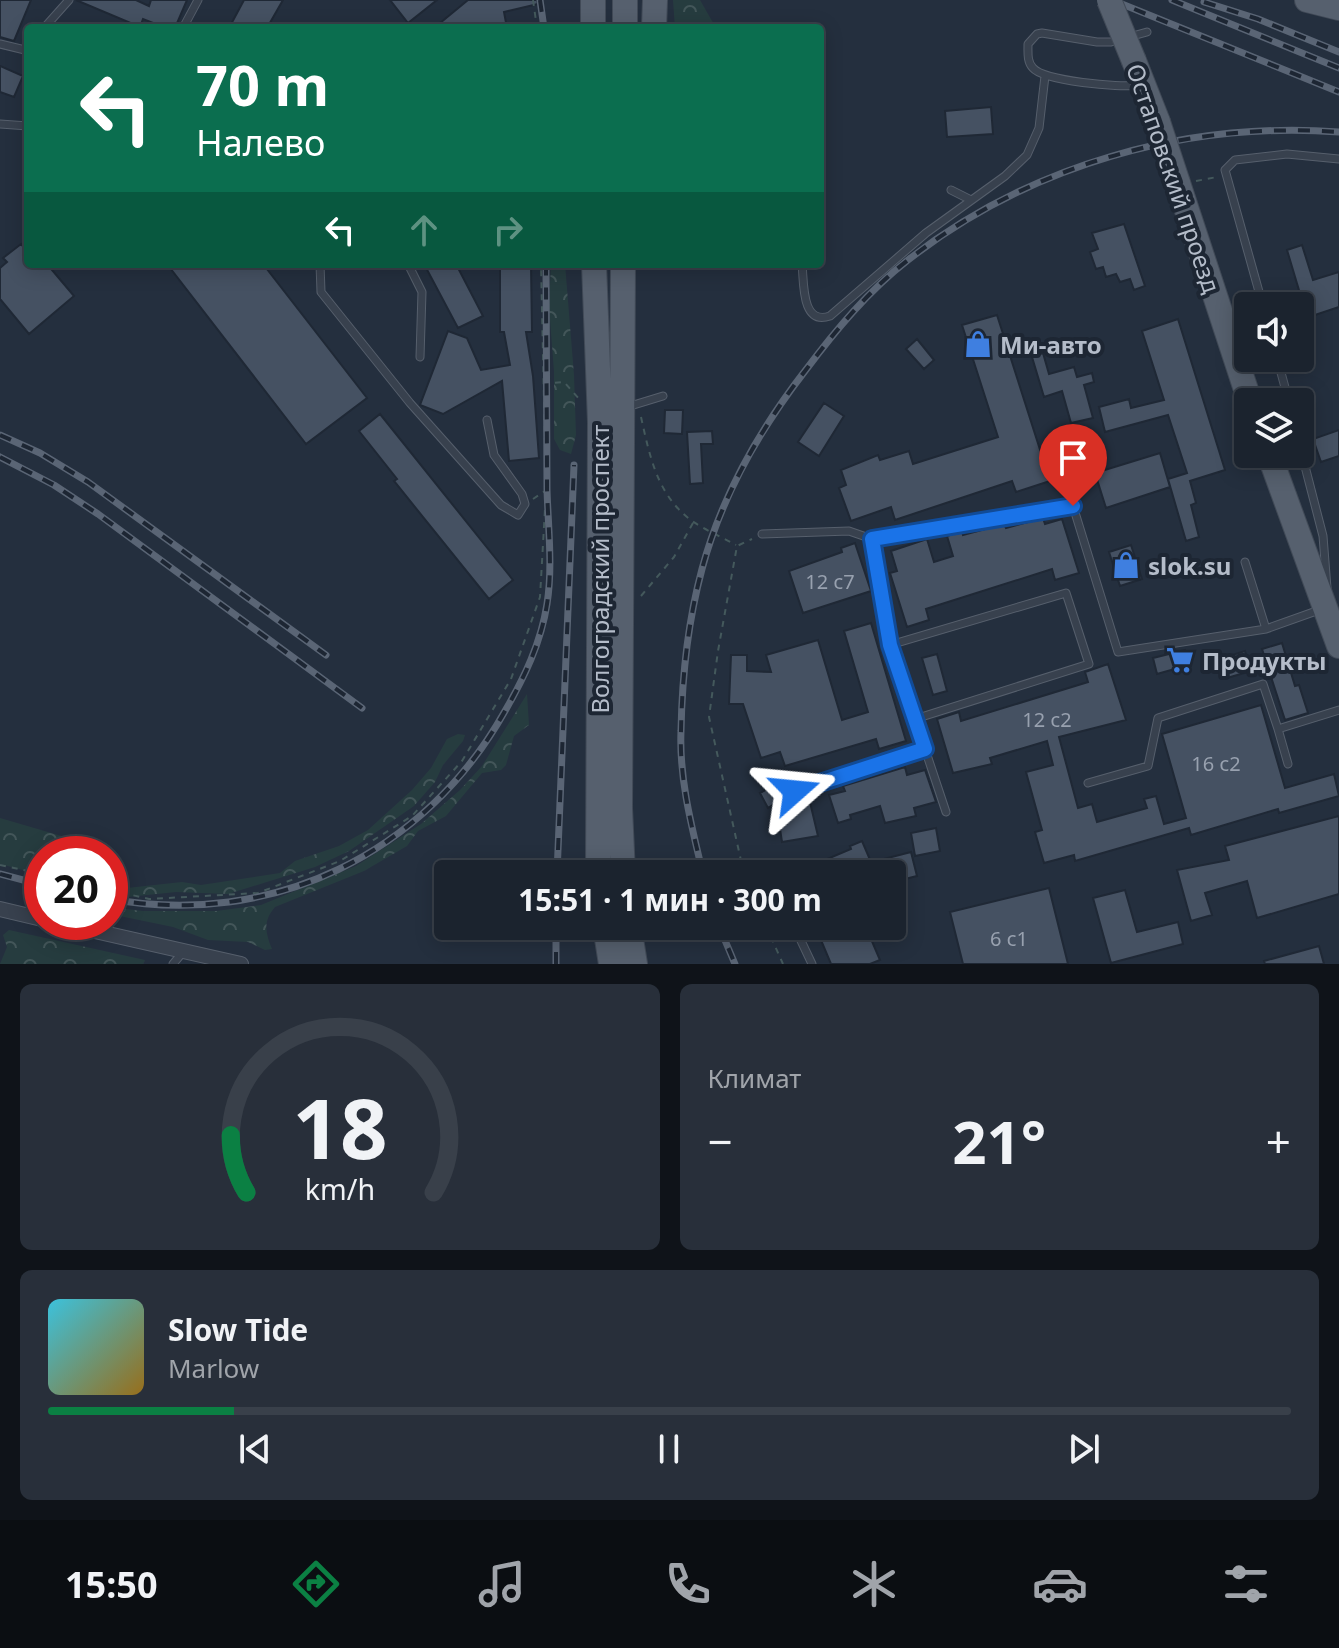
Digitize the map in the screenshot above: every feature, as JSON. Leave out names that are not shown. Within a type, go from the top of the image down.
[{"type":"main road","points":[[593,0],[593,24]]},
{"type":"main road","points":[[625,0],[625,24]]},
{"type":"main road","points":[[654,24],[655,0]]},
{"type":"main road","name":"Остаповский проезд","points":[[1109,0],[1184,183],[1246,388]]},
{"type":"main road","points":[[1307,0],[1339,5]]},
{"type":"main road","points":[[1333,0],[1339,5]]},
{"type":"main road","name":"Волгоградский проспект","points":[[594,268],[600,422],[598,860]]},
{"type":"main road","name":"Волгоградский проспект","points":[[622,860],[620,808],[630,406],[622,334],[623,268]]},
{"type":"main road","points":[[622,334],[630,268]]},
{"type":"main road","points":[[1274,468],[1339,646]]},
{"type":"main road","points":[[607,940],[611,964]]},
{"type":"main road","points":[[631,940],[635,964]]},
{"type":"street","points":[[0,909],[24,915]]},
{"type":"street","points":[[128,939],[241,964]]},
{"type":"lane","points":[[48,24],[69,0]]},
{"type":"lane","points":[[185,24],[198,0]]},
{"type":"lane","points":[[1138,72],[1119,87],[1045,76],[1029,62],[1028,44],[1037,34],[1111,42],[1147,32]]},
{"type":"lane","points":[[0,44],[24,50]]},
{"type":"lane","points":[[802,268],[806,303],[810,311],[816,317],[830,316],[926,233],[1005,176],[1027,155],[1039,128],[1045,76]]},
{"type":"lane","points":[[0,124],[24,126]]},
{"type":"lane","points":[[1259,292],[1225,170],[1235,160],[1287,154],[1339,159]]},
{"type":"lane","points":[[951,190],[971,200]]},
{"type":"lane","points":[[320,268],[321,292],[410,403],[501,505],[518,515],[525,504],[522,494],[494,455],[487,420]]},
{"type":"lane","points":[[410,268],[422,292],[420,357]]},
{"type":"lane","points":[[630,406],[663,396]]},
{"type":"lane","points":[[762,534],[849,531],[872,539],[1073,506],[1118,652],[1266,629],[1326,608],[1323,536],[1305,468]]},
{"type":"lane","points":[[1307,556],[1319,551],[1323,536]]},
{"type":"lane","points":[[872,539],[890,645],[946,812]]},
{"type":"lane","points":[[1245,562],[1266,629]]},
{"type":"lane","points":[[890,645],[1066,593],[1089,664],[915,719]]},
{"type":"lane","points":[[1088,783],[1148,766],[1158,718],[1263,684],[1288,764]]},
{"type":"lane","points":[[1278,729],[1339,710]]},
{"type":"lane","points":[[795,791],[925,749]]},
{"type":"lane","points":[[801,940],[812,964]]},
{"type":"lane","points":[[173,964],[183,952]]},
{"type":"path","points":[[533,0],[536,24]]},
{"type":"path","points":[[1184,183],[1209,178]]},
{"type":"path","points":[[128,894],[149,899],[258,893],[340,861],[412,816],[462,761],[511,679],[540,597],[546,491],[541,268]]},
{"type":"path","points":[[542,384],[564,382],[581,401]]},
{"type":"path","points":[[630,406],[667,496],[693,522],[737,546]]},
{"type":"path","points":[[525,504],[546,491]]},
{"type":"path","points":[[639,599],[674,557],[693,522]]},
{"type":"path","points":[[737,546],[762,534]]},
{"type":"path","points":[[737,546],[709,717],[741,860]]},
{"type":"path","points":[[0,865],[24,870]]},
{"type":"path","points":[[772,940],[783,964]]},
{"type":"green space","points":[[673,0],[700,0],[714,24],[675,24]]},
{"type":"green space","points":[[551,268],[565,268],[576,435],[571,454],[560,450],[554,439],[554,371],[549,307]]},
{"type":"green space","points":[[527,694],[529,725],[514,736],[506,765],[501,770],[482,773],[446,816],[418,831],[407,846],[364,871],[275,907],[266,927],[272,949],[265,950],[248,942],[208,940],[173,927],[128,918],[128,909],[216,911],[261,905],[356,866],[421,824],[482,766]]},
{"type":"green space","points":[[458,734],[465,735],[443,765],[435,782],[414,806],[349,851],[315,867],[228,894],[176,892],[128,897],[128,888],[182,882],[201,885],[280,873],[295,861],[339,846],[368,830],[412,790],[431,768],[447,739]]},
{"type":"green space","points":[[0,818],[62,836],[24,836],[24,870],[0,864]]},
{"type":"green space","points":[[9,930],[24,933],[24,940],[54,940],[145,960],[143,964],[0,964],[7,947],[3,935]]},
{"type":"building","points":[[0,0],[31,0],[14,41],[0,37]]},
{"type":"building","points":[[76,0],[136,0],[149,6],[151,0],[187,0],[177,24],[156,24],[143,19],[141,24],[133,24]]},
{"type":"building","points":[[244,0],[283,0],[269,24],[231,24]]},
{"type":"building","points":[[390,0],[437,0],[408,23]]},
{"type":"building","points":[[468,0],[537,0],[538,4],[504,12],[506,24],[439,24]]},
{"type":"building","points":[[0,66],[23,76],[14,97],[0,92]]},
{"type":"building","points":[[991,107],[993,134],[947,137],[945,111]]},
{"type":"building","points":[[1124,224],[1145,286],[1134,290],[1130,279],[1120,282],[1116,274],[1106,277],[1103,267],[1096,269],[1090,252],[1098,249],[1092,233]]},
{"type":"building","points":[[21,244],[24,247],[24,268],[50,268],[74,296],[29,334],[0,299],[0,268],[7,262],[3,258]]},
{"type":"building","points":[[1302,245],[1313,280],[1339,272],[1339,307],[1314,315],[1314,292],[1300,292],[1287,250]]},
{"type":"building","points":[[170,268],[266,268],[367,398],[306,444]]},
{"type":"building","points":[[426,268],[458,268],[483,316],[458,328]]},
{"type":"building","points":[[500,268],[531,268],[532,332],[526,332],[533,376],[539,458],[509,461],[502,381],[443,414],[420,405],[448,331],[467,338],[481,370],[510,365],[504,332],[500,332]]},
{"type":"building","points":[[997,315],[1050,481],[1016,492],[1012,481],[895,520],[891,507],[851,521],[839,488],[846,485],[841,470],[878,455],[880,460],[909,451],[913,464],[998,437],[962,325]]},
{"type":"building","points":[[1178,319],[1225,470],[1190,481],[1196,503],[1191,505],[1199,537],[1186,541],[1168,479],[1187,473],[1168,415],[1105,432],[1099,407],[1129,399],[1131,408],[1164,400],[1142,331]]},
{"type":"building","points":[[917,339],[934,360],[924,369],[906,349]]},
{"type":"building","points":[[1043,353],[1049,374],[1074,367],[1077,377],[1092,373],[1094,382],[1084,385],[1093,418],[1071,423],[1062,391],[1044,397],[1032,357]]},
{"type":"building","points":[[824,403],[844,416],[819,456],[798,442]]},
{"type":"building","points":[[665,410],[683,410],[682,434],[664,433]]},
{"type":"building","points":[[380,414],[513,580],[489,599],[394,481],[397,479],[359,431]]},
{"type":"building","points":[[1339,430],[1339,456],[1321,462],[1314,439]]},
{"type":"building","points":[[712,431],[713,444],[701,444],[703,483],[690,484],[687,432]]},
{"type":"building","points":[[1160,453],[1170,487],[1106,508],[1095,473]]},
{"type":"building","points":[[1043,518],[1045,524],[1062,519],[1079,573],[1055,580],[1052,569],[926,609],[929,620],[907,627],[890,573],[897,571],[891,551],[927,539],[934,562],[953,556],[947,536],[1004,524],[1006,528]]},
{"type":"building","points":[[855,543],[871,591],[803,613],[789,571],[842,552],[841,548]]},
{"type":"building","name":"slok.su","points":[[1131,545],[1142,579],[1120,586],[1109,552]]},
{"type":"building","points":[[871,623],[906,741],[879,749],[876,739],[785,766],[780,752],[761,758],[743,704],[729,704],[731,655],[747,655],[747,671],[771,672],[766,655],[818,640],[842,720],[868,712],[844,631]]},
{"type":"building","points":[[1282,643],[1295,686],[1299,685],[1308,713],[1285,720],[1262,649]]},
{"type":"building","points":[[1185,650],[1189,665],[1157,674],[1153,658]]},
{"type":"building","points":[[1245,651],[1251,671],[1227,678],[1220,659]]},
{"type":"building","points":[[937,654],[947,691],[933,695],[922,658]]},
{"type":"building","points":[[1108,664],[1126,720],[1059,737],[1078,808],[1092,804],[1097,822],[1147,808],[1144,799],[1156,796],[1164,824],[1186,818],[1162,734],[1261,705],[1285,788],[1334,774],[1339,796],[1279,813],[1278,809],[1191,835],[1189,828],[1075,861],[1074,855],[1044,863],[1035,832],[1042,830],[1026,772],[1053,765],[1047,741],[990,758],[992,764],[953,773],[937,719],[959,712],[961,721],[1088,682],[1085,672]]},
{"type":"building","points":[[905,767],[907,775],[925,770],[936,802],[914,808],[916,816],[885,823],[880,806],[850,815],[851,819],[838,823],[829,795],[845,791],[843,786]]},
{"type":"building","points":[[774,780],[785,802],[809,798],[818,836],[782,842],[776,803],[768,808],[760,793],[773,786]]},
{"type":"building","points":[[1339,816],[1339,894],[1257,918],[1247,881],[1205,893],[1212,915],[1191,921],[1177,870],[1229,860],[1225,846]]},
{"type":"building","points":[[936,828],[940,851],[915,856],[911,833]]},
{"type":"building","points":[[862,841],[870,860],[825,860],[851,849],[850,846]]},
{"type":"building","points":[[911,852],[917,876],[906,879],[906,860],[880,860]]},
{"type":"building","points":[[1049,888],[1068,964],[963,964],[950,912]]},
{"type":"building","points":[[1125,890],[1137,932],[1178,922],[1183,944],[1111,963],[1093,898]]},
{"type":"building","points":[[821,940],[871,940],[880,960],[870,964],[831,964]]},
{"type":"building","points":[[1319,946],[1324,964],[1265,964],[1264,961]]},
{"type":"railway","points":[[540,0],[543,24]]},
{"type":"railway","points":[[1112,0],[1339,92]]},
{"type":"railway","points":[[1172,0],[1339,68]]},
{"type":"railway","points":[[1204,2],[1258,19],[1339,52]]},
{"type":"railway","points":[[700,860],[687,803],[681,749],[687,649],[702,569],[731,490],[758,440],[788,393],[840,326],[893,272],[955,227],[1005,198],[1057,175],[1112,156],[1224,134],[1281,130],[1339,132]]},
{"type":"railway","points":[[128,901],[170,905],[229,902],[285,890],[338,870],[388,841],[432,805],[472,761],[505,711],[525,673],[541,633],[547,604],[550,561],[546,268]]},
{"type":"railway","points":[[0,435],[40,453],[88,482],[326,655]]},
{"type":"railway","points":[[0,457],[54,485],[98,514],[362,708]]},
{"type":"railway","points":[[558,860],[574,465]]},
{"type":"railway","points":[[0,874],[24,880]]},
{"type":"railway","points":[[556,940],[556,964]]},
{"type":"railway","points":[[725,940],[735,964]]},
{"type":"place","name":"Ми-авто","points":[[978,344]]},
{"type":"place","name":"slok.su","points":[[1126,565]]},
{"type":"place","name":"Продукты","points":[[1180,660]]},
{"type":"route","points":[[795,791],[925,749],[890,645],[872,539],[1073,506]]}]
